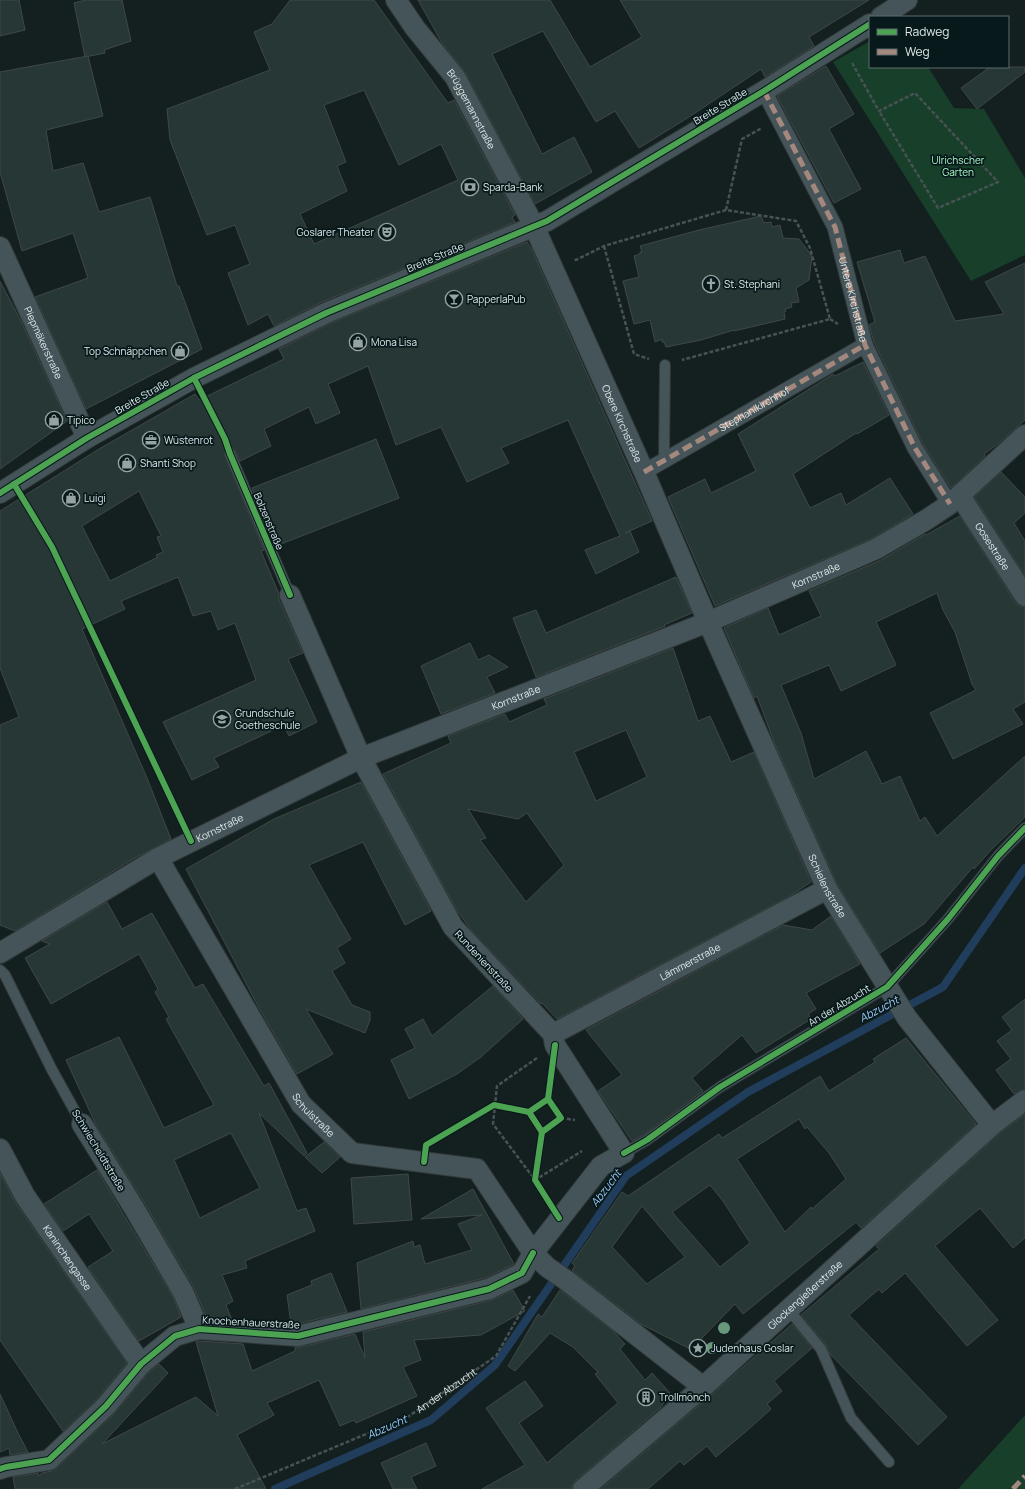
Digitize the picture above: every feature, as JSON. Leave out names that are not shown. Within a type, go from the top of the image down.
[{"type":"street","name":"Brüggemannstraße","points":[[396,0],[455,77],[534,226]]},
{"type":"street","points":[[882,16],[900,2]]},
{"type":"street","name":"Breite Straße","points":[[0,493],[87,438],[194,378],[326,314],[547,221],[838,46],[869,25]]},
{"type":"street","name":"Untere Kirchstraße","points":[[764,91],[835,227],[865,345],[915,448],[955,500]]},
{"type":"street","name":"Obere Kirchstraße","points":[[534,226],[644,472],[708,622]]},
{"type":"street","name":"Piepmäkerstraße","points":[[0,247],[87,438]]},
{"type":"street","name":"Stephanikirchhof","points":[[644,472],[865,345]]},
{"type":"street","name":"Kornstraße","points":[[0,953],[158,858],[361,758],[708,622],[876,549],[926,520],[955,500],[1025,435]]},
{"type":"street","name":"Gosestraße","points":[[955,500],[1025,596]]},
{"type":"street","name":"Bolzenstraße","points":[[290,595],[361,758]]},
{"type":"street","name":"Schielenstraße","points":[[708,622],[827,889],[907,1018],[992,1125]]},
{"type":"street","name":"Rundenienstraße","points":[[361,758],[453,928],[554,1039],[624,1153]]},
{"type":"street","name":"Schulstraße","points":[[158,858],[301,1104],[352,1153],[477,1169],[533,1253],[547,1267]]},
{"type":"street","name":"Lämmerstraße","points":[[554,1039],[827,889]]},
{"type":"street","name":"Glockengießerstraße","points":[[584,1489],[703,1387],[992,1125],[1025,1100]]},
{"type":"street","name":"Schwiecheldtstraße","points":[[82,1124],[134,1208],[183,1292],[199,1329]]},
{"type":"street","name":"Kaninchengasse","points":[[0,1149],[25,1196],[141,1364]]},
{"type":"street","name":"An der Abzucht","points":[[533,1253],[601,1166],[624,1153]]},
{"type":"street","name":"Knochenhauerstraße","points":[[0,1469],[49,1460],[106,1406],[141,1364],[176,1336],[199,1329],[298,1336],[489,1289],[522,1273],[533,1253]]},
{"type":"street","points":[[547,1267],[566,1280],[703,1387]]},
{"type":"lane","points":[[664,460],[665,365]]},
{"type":"lane","name":"Bolzenstraße","points":[[230,454],[290,595]]},
{"type":"lane","name":"An der Abzucht","points":[[624,1153],[647,1140],[720,1086],[891,994],[998,856],[1025,828]]},
{"type":"lane","name":"Schwiecheldtstraße","points":[[0,970],[5,975],[51,1068],[82,1124]]},
{"type":"lane","points":[[788,1309],[821,1349],[851,1418],[889,1462]]},
{"type":"path","points":[[838,46],[847,54],[879,111],[938,208],[998,182],[915,93],[879,111]]},
{"type":"path","points":[[726,210],[742,140]]},
{"type":"path","points":[[576,260],[604,246],[726,210],[796,221],[810,248],[830,319],[665,365],[634,354],[604,246]]},
{"type":"path","points":[[554,1039],[497,1086],[493,1124],[535,1180],[559,1218]]},
{"type":"path","points":[[529,1112],[548,1099],[561,1118],[542,1132]]},
{"type":"path","points":[[424,1162],[426,1144],[494,1105],[529,1112],[542,1132],[535,1180]]},
{"type":"path","points":[[535,1180],[600,1138],[607,1125]]},
{"type":"green space","name":"Ulrichscher Garten","points":[[869,42],[869,68],[929,68],[954,108],[984,109],[1025,178],[1025,255],[971,281],[833,62]]},
{"type":"green space","points":[[1025,1415],[1025,1489],[958,1489]]},
{"type":"building","points":[[0,0],[19,0],[25,30],[0,36]]},
{"type":"building","points":[[85,0],[122,0],[131,41],[104,50],[105,53],[85,57],[74,3]]},
{"type":"building","points":[[290,0],[374,0],[448,103],[454,100],[515,215],[512,217],[515,222],[322,302],[274,326],[268,314],[248,325],[228,273],[250,264],[235,225],[207,235],[170,140],[167,109],[270,70],[254,32],[272,24]],"holes":[[[364,90],[399,165],[441,144],[458,180],[314,244],[300,214],[347,191],[337,166],[346,162],[324,105]]]},
{"type":"building","points":[[418,0],[550,0],[590,67],[642,37],[620,0],[869,0],[809,37],[814,46],[765,77],[761,69],[639,148],[615,111],[596,122],[543,31],[492,54],[542,154],[574,137],[592,172],[535,204],[465,72],[442,43]]},
{"type":"building","points":[[88,56],[103,116],[46,130],[53,171],[83,163],[99,212],[150,197],[177,286],[179,286],[202,349],[86,409],[35,297],[88,278],[73,233],[22,251],[0,172],[0,72]]},
{"type":"building","points":[[826,66],[854,114],[829,129],[861,189],[834,203],[777,96]]},
{"type":"building","points":[[1025,67],[1025,72],[977,109],[961,88],[989,68]]},
{"type":"building","name":"St. Stephani","points":[[761,216],[764,223],[771,222],[772,227],[780,225],[783,238],[799,239],[812,256],[809,280],[796,288],[799,302],[791,303],[792,307],[785,309],[785,319],[734,330],[701,340],[666,347],[664,342],[662,342],[662,339],[655,342],[650,320],[634,324],[623,281],[639,277],[634,256],[642,252],[640,246],[699,230]]},
{"type":"building","points":[[527,242],[532,250],[652,521],[625,533],[630,531],[639,552],[596,574],[585,550],[620,536],[568,420],[501,448],[509,463],[467,482],[441,427],[396,445],[368,366],[328,384],[340,413],[316,424],[309,407],[264,429],[271,446],[240,461],[234,449],[227,448],[224,454],[264,550],[261,551],[279,594],[279,600],[303,653],[288,659],[317,722],[289,736],[284,725],[214,758],[219,767],[192,780],[163,722],[256,680],[235,623],[218,630],[211,611],[193,616],[178,577],[121,601],[125,609],[82,629],[147,778],[171,839],[133,859],[15,931],[0,925],[0,725],[19,717],[0,668],[0,511],[99,449],[195,394],[199,400],[284,359],[279,349],[331,323]],"holes":[[[139,491],[161,536],[157,537],[163,552],[156,555],[158,557],[110,581],[82,526]]]},
{"type":"building","points":[[900,250],[904,263],[925,256],[955,321],[1004,314],[985,282],[1025,263],[1025,420],[998,444],[984,454],[985,456],[951,488],[923,444],[874,342],[869,325],[875,322],[857,262]]},
{"type":"building","points":[[0,281],[21,321],[67,421],[0,469]]},
{"type":"building","points":[[863,362],[889,415],[857,434],[856,433],[793,474],[810,508],[841,493],[846,505],[890,478],[913,514],[871,539],[715,606],[668,497],[705,479],[711,493],[756,471],[738,434],[833,374],[835,376]]},
{"type":"building","points":[[376,439],[399,498],[276,546],[252,488]]},
{"type":"building","points":[[1001,472],[1025,497],[1025,513],[1014,523],[1025,541],[1025,575],[974,497]]},
{"type":"building","points":[[960,516],[1015,602],[1019,606],[1025,607],[1025,702],[1013,709],[1023,724],[953,759],[930,713],[976,690],[972,684],[955,632],[943,610],[937,593],[876,622],[896,665],[841,691],[829,665],[781,685],[801,733],[814,779],[866,751],[882,784],[900,776],[920,821],[925,817],[937,836],[1025,756],[1025,817],[974,869],[973,867],[924,924],[880,953],[837,884],[774,742],[757,696],[754,698],[724,628],[768,608],[779,635],[821,616],[809,591],[881,560],[925,534],[926,535]]},
{"type":"building","points":[[676,577],[692,613],[664,625],[665,626],[536,677],[513,618],[536,610],[546,633]]},
{"type":"building","points":[[470,643],[478,660],[489,655],[508,667],[487,677],[495,693],[441,714],[421,666]]},
{"type":"building","points":[[673,648],[698,721],[710,716],[731,762],[754,752],[811,882],[790,896],[557,1019],[471,930],[456,909],[383,774],[451,743],[448,736],[505,714],[509,722],[547,705],[544,699]],"holes":[[[626,730],[647,777],[596,801],[574,752]],[[468,809],[518,819],[527,813],[564,865],[526,902],[480,840],[486,838]]]},
{"type":"building","points":[[361,782],[431,911],[405,925],[363,842],[309,865],[351,939],[337,948],[345,963],[332,971],[352,1005],[370,1012],[370,1020],[365,1033],[306,1009],[333,1054],[297,1074],[259,1008],[186,869],[274,819]]},
{"type":"building","points":[[107,902],[122,929],[152,913],[195,988],[203,984],[264,1086],[269,1083],[307,1153],[304,1156],[259,1113],[297,1211],[306,1208],[315,1231],[245,1261],[247,1268],[222,1275],[233,1301],[226,1305],[232,1320],[207,1318],[193,1286],[144,1202],[97,1127],[66,1060],[119,1037],[164,1128],[214,1105],[166,1019],[169,1017],[155,992],[158,989],[139,954],[51,1004],[25,958],[50,944],[42,941]],"holes":[[[231,1133],[260,1188],[200,1218],[174,1160]]]},
{"type":"building","points":[[831,916],[860,964],[806,993],[816,1009],[808,1014],[811,1019],[756,1053],[742,1035],[692,1078],[703,1091],[643,1135],[632,1141],[598,1091],[622,1075],[586,1030],[783,925],[812,930]]},
{"type":"building","points":[[493,986],[523,1019],[481,1057],[457,1074],[409,1099],[391,1060],[415,1048],[405,1029],[423,1019],[432,1036]]},
{"type":"building","points":[[1025,999],[1025,1089],[1014,1094],[996,1070],[1011,1059],[997,1041],[1012,1030],[1002,1017]]},
{"type":"building","points":[[906,1038],[976,1124],[861,1228],[856,1222],[743,1314],[735,1304],[702,1338],[694,1351],[641,1324],[572,1270],[575,1266],[572,1263],[622,1192],[628,1196],[719,1134],[722,1138],[820,1076],[829,1091],[875,1062],[873,1059]],"holes":[[[799,1119],[805,1129],[807,1127],[829,1153],[846,1179],[812,1209],[811,1207],[785,1232],[737,1159]],[[710,1185],[723,1201],[750,1243],[720,1267],[672,1212]],[[642,1206],[685,1257],[647,1284],[612,1247]]]},
{"type":"building","points":[[1025,1114],[1025,1238],[1013,1248],[980,1208],[935,1246],[998,1320],[967,1346],[905,1273],[882,1293],[879,1289],[849,1315],[947,1417],[918,1445],[830,1354],[826,1345],[801,1315],[879,1249],[876,1246],[999,1134]]},
{"type":"building","points":[[324,1142],[340,1157],[322,1173],[305,1157]]},
{"type":"building","points":[[97,1170],[173,1297],[181,1317],[139,1341],[88,1267],[113,1251],[89,1214],[63,1231],[44,1204]]},
{"type":"building","points":[[0,1173],[15,1202],[127,1363],[98,1398],[63,1431],[0,1340]]},
{"type":"building","points":[[408,1174],[412,1220],[354,1224],[351,1178]]},
{"type":"building","points":[[473,1189],[514,1264],[485,1278],[361,1309],[357,1263],[413,1241],[414,1247],[420,1245],[425,1264],[472,1250],[458,1224],[482,1215],[421,1219]]},
{"type":"building","points":[[331,1273],[347,1312],[297,1324],[291,1324],[287,1295],[312,1285],[311,1281]]},
{"type":"building","points":[[513,1290],[525,1311],[481,1335],[414,1340],[421,1360],[403,1367],[417,1396],[356,1423],[354,1420],[340,1426],[319,1380],[267,1403],[274,1415],[237,1435],[266,1489],[15,1489],[13,1477],[38,1473],[39,1476],[42,1473],[57,1468],[114,1414],[149,1372],[159,1364],[168,1373],[102,1444],[196,1397],[218,1416],[196,1342],[243,1344],[252,1371],[295,1351],[295,1347],[301,1347],[355,1334],[365,1358],[363,1332],[492,1300]]},
{"type":"building","points":[[560,1290],[612,1330],[625,1344],[620,1349],[645,1380],[652,1373],[670,1393],[661,1407],[576,1480],[572,1485],[572,1489],[482,1489],[525,1465],[486,1408],[525,1381],[543,1406],[519,1423],[547,1463],[618,1403],[595,1374],[598,1372],[573,1347],[550,1333],[515,1371],[508,1366],[538,1314],[542,1317]]},
{"type":"building","points":[[792,1324],[812,1348],[774,1381],[782,1391],[767,1404],[771,1409],[750,1428],[716,1457],[707,1446],[684,1465],[680,1461],[648,1489],[601,1489],[710,1396]]},
{"type":"building","points":[[0,1394],[28,1452],[10,1455],[9,1448],[0,1452]]},
{"type":"building","points":[[426,1443],[436,1466],[411,1477],[417,1489],[393,1489],[381,1463]]},
{"type":"waterway","name":"Abzucht","points":[[275,1489],[431,1420],[495,1365],[626,1176],[748,1092],[943,987],[1025,868]]},
{"type":"marked path","points":[[764,91],[835,227],[865,345],[915,448],[950,504]]},
{"type":"marked path","points":[[644,472],[865,345]]},
{"type":"marked path","points":[[1013,1489],[1025,1476]]},
{"type":"cycle path","points":[[0,493],[87,438],[194,378],[326,313],[547,221],[764,91],[869,25]]},
{"type":"cycle path","points":[[194,378],[225,439],[290,595]]},
{"type":"cycle path","points":[[14,484],[52,547],[191,841]]},
{"type":"cycle path","points":[[624,1153],[647,1140],[720,1087],[887,987],[948,919],[998,856],[1025,828]]},
{"type":"cycle path","points":[[548,1099],[555,1045]]},
{"type":"cycle path","points":[[548,1099],[561,1118],[542,1132],[529,1112],[548,1099]]},
{"type":"cycle path","points":[[424,1162],[426,1145],[494,1105],[529,1112]]},
{"type":"cycle path","points":[[542,1132],[535,1180],[559,1218]]},
{"type":"cycle path","points":[[0,1469],[49,1460],[106,1406],[141,1364],[175,1336],[199,1329],[298,1336],[489,1289],[522,1273],[533,1253]]},
{"type":"place","name":"Sparda-Bank","points":[[470,187]]},
{"type":"place","name":"Goslarer Theater","points":[[387,232]]},
{"type":"place","name":"St. Stephani","points":[[711,284]]},
{"type":"place","name":"PapperlaPub","points":[[454,299]]},
{"type":"place","name":"Mona Lisa","points":[[358,342]]},
{"type":"place","name":"Top Schnäppchen","points":[[180,351]]},
{"type":"place","name":"Tipico","points":[[54,420]]},
{"type":"place","name":"Wüstenrot","points":[[151,440]]},
{"type":"place","name":"Shanti Shop","points":[[127,463]]},
{"type":"place","name":"Luigi","points":[[71,498]]},
{"type":"place","name":"Grundschule Goetheschule","points":[[222,719]]},
{"type":"place","name":"Judenhaus Goslar","points":[[698,1348]]},
{"type":"place","name":"Trollmönch","points":[[646,1397]]}]
